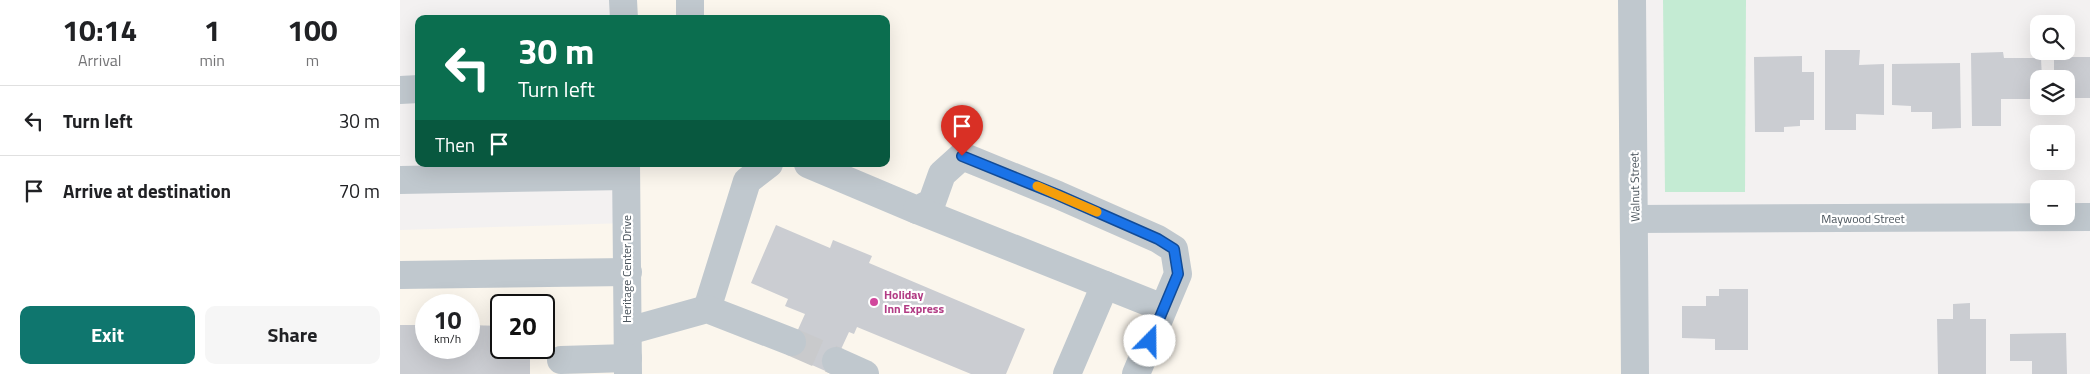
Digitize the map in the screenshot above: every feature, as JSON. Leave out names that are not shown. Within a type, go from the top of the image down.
[{"type":"street","points":[[623,0],[624,15]]},
{"type":"street","points":[[690,0],[690,15]]},
{"type":"street","name":"Walnut Street","points":[[1632,0],[1635,374]]},
{"type":"street","points":[[400,90],[415,89]]},
{"type":"street","points":[[917,210],[932,202],[942,174],[962,156],[1104,215],[1158,239],[1174,249],[1178,274],[1136,374]]},
{"type":"street","points":[[707,309],[747,181],[765,167]]},
{"type":"street","points":[[815,167],[917,210],[1163,308]]},
{"type":"street","points":[[400,180],[626,170]]},
{"type":"street","name":"Heritage Center Drive","points":[[626,170],[628,366]]},
{"type":"street","name":"Maywood Street","points":[[1635,218],[2090,217]]},
{"type":"street","points":[[400,275],[628,272]]},
{"type":"street","points":[[1067,374],[1104,285]]},
{"type":"street","points":[[628,331],[707,309],[792,342]]},
{"type":"street","points":[[570,358],[628,366]]},
{"type":"street","points":[[836,361],[865,374]]},
{"type":"shaded area","points":[[623,0],[1632,0],[1635,374],[400,374],[400,230],[627,223],[626,167],[890,167],[890,15],[624,15]]},
{"type":"green space","points":[[1663,0],[1746,0],[1745,192],[1665,192]]},
{"type":"building","points":[[1825,50],[1860,50],[1859,65],[1884,64],[1884,115],[1856,114],[1856,130],[1825,130]]},
{"type":"building","points":[[2003,52],[2004,58],[2041,60],[2042,70],[2030,70],[2030,99],[2001,99],[2001,126],[1972,126],[1971,53]]},
{"type":"building","points":[[1802,56],[1802,72],[1814,72],[1814,120],[1800,120],[1800,126],[1784,127],[1784,132],[1755,132],[1754,57]]},
{"type":"building","points":[[2075,57],[2090,57],[2090,98],[2075,98],[2075,70],[2054,70],[2054,60],[2075,60]]},
{"type":"building","points":[[1960,63],[1961,128],[1932,129],[1932,112],[1911,112],[1911,106],[1892,105],[1892,64]]},
{"type":"building","name":"Holiday Inn Express","points":[[776,225],[830,248],[833,240],[872,256],[869,263],[1025,329],[1006,374],[971,374],[857,327],[854,334],[849,332],[830,373],[787,354],[805,314],[785,306],[788,299],[751,283]]},
{"type":"building","points":[[1719,289],[1748,289],[1748,350],[1715,350],[1715,339],[1682,338],[1682,306],[1706,306],[1706,296],[1719,296]]},
{"type":"building","points":[[1970,303],[1970,319],[1986,319],[1986,374],[1938,374],[1937,319],[1953,319],[1953,304]]},
{"type":"building","points":[[400,325],[415,325],[415,359],[480,359],[480,325],[490,326],[490,359],[530,359],[530,374],[400,374]]},
{"type":"building","points":[[2066,333],[2067,374],[2032,374],[2032,361],[2010,361],[2010,334]]},
{"type":"tunnel","points":[[792,342],[836,361]]},
{"type":"slow traffic","points":[[1037,186],[1097,212]]},
{"type":"place","name":"Holiday Inn Express","points":[[874,302]]},
{"type":"route","points":[[962,156],[1058,195],[1158,239],[1174,249],[1178,274],[1150,341]]}]
